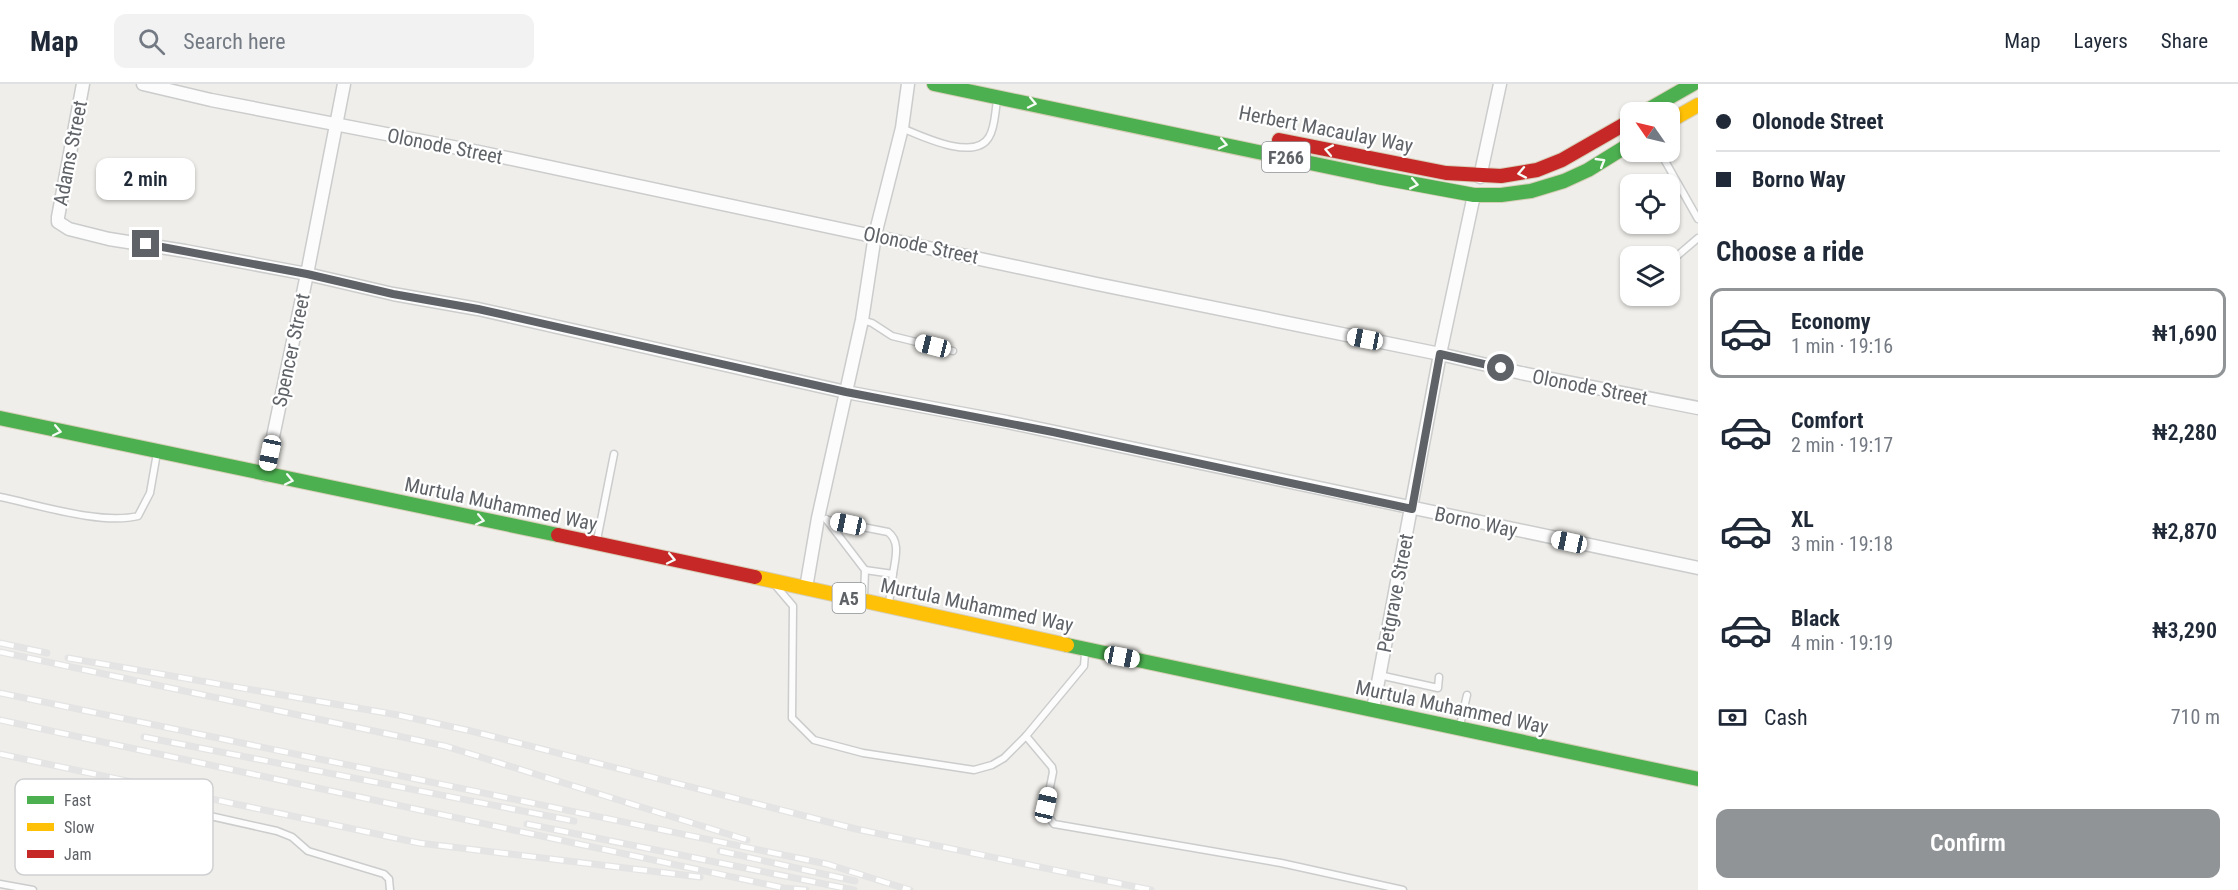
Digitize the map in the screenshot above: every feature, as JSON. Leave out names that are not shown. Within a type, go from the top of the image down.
[{"type":"main road","name":"Herbert Macaulay Way","points":[[934,84],[1377,177],[1474,195],[1501,195],[1531,191],[1564,182],[1620,150]]},
{"type":"main road","points":[[1662,102],[1693,84]]},
{"type":"main road","points":[[1680,116],[1698,105]]},
{"type":"main road","name":"Herbert Macaulay Way","points":[[1261,136],[1480,177],[1511,175],[1562,161],[1620,127]]},
{"type":"main road","name":"Murtula Muhammed Way","points":[[0,418],[889,605],[1085,649],[1698,779]]},
{"type":"street","name":"Adams Street","points":[[58,222],[83,84]]},
{"type":"street","name":"Olonode Street","points":[[143,84],[479,152],[1097,284],[1698,408]]},
{"type":"street","name":"Spencer Street","points":[[265,475],[344,84]]},
{"type":"street","points":[[806,588],[823,519],[846,392],[862,320],[875,235],[902,128],[908,84]]},
{"type":"street","points":[[1480,177],[1500,84]]},
{"type":"street","name":"Petgrave Street","points":[[1373,709],[1440,354],[1474,195]]},
{"type":"street","name":"Borno Way","points":[[58,222],[69,230],[109,239],[307,274],[393,294],[478,309],[846,392],[1042,429],[1412,509],[1698,567]]},
{"type":"lane","points":[[902,128],[944,145],[964,148],[985,143],[990,136],[998,96]]},
{"type":"lane","points":[[1666,162],[1698,219]]},
{"type":"lane","points":[[1680,253],[1698,238]]},
{"type":"lane","points":[[862,320],[872,323],[892,336],[953,351]]},
{"type":"lane","points":[[0,497],[122,520],[138,516],[150,494],[158,452]]},
{"type":"lane","points":[[596,544],[614,453]]},
{"type":"lane","points":[[823,519],[865,570],[894,574]]},
{"type":"lane","points":[[823,519],[888,532],[894,537],[897,544],[889,605]]},
{"type":"lane","points":[[863,601],[865,570]]},
{"type":"lane","points":[[770,580],[792,606],[792,718],[814,740],[863,753],[974,770],[992,765],[1004,758],[1026,736],[1084,666],[1085,649]]},
{"type":"lane","points":[[1379,675],[1438,688],[1439,677]]},
{"type":"lane","points":[[1459,729],[1467,696]]},
{"type":"lane","points":[[1026,736],[1052,767],[1045,812],[1054,824],[1281,863],[1403,890]]},
{"type":"lane","points":[[213,817],[285,833],[308,851],[384,874],[389,879],[390,890]]},
{"type":"lane","points":[[0,884],[33,890]]},
{"type":"railway","points":[[0,643],[47,653]]},
{"type":"railway","points":[[0,652],[445,746],[747,840]]},
{"type":"railway","points":[[68,658],[398,715],[471,731],[856,829],[1151,890]]},
{"type":"railway","points":[[0,693],[827,864],[910,890]]},
{"type":"railway","points":[[0,720],[784,888],[806,890]]},
{"type":"railway","points":[[144,737],[574,821]]},
{"type":"railway","points":[[0,754],[118,779]]},
{"type":"railway","points":[[213,799],[419,843],[700,877]]},
{"type":"railway","points":[[527,824],[854,890]]},
{"type":"railway","points":[[720,851],[855,881]]},
{"type":"traffic: fast","points":[[934,84],[1377,177],[1474,195],[1501,195],[1531,191],[1564,181],[1588,170],[1620,150]]},
{"type":"traffic: fast","points":[[1662,102],[1693,84]]},
{"type":"traffic: fast","points":[[0,418],[558,535]]},
{"type":"traffic: fast","points":[[1067,645],[1698,779]]},
{"type":"traffic: slow","points":[[1680,115],[1698,105]]},
{"type":"traffic: slow","points":[[755,577],[1067,645]]},
{"type":"traffic: jam","points":[[1279,140],[1446,173],[1501,176],[1537,170],[1562,160],[1620,127]]},
{"type":"traffic: jam","points":[[558,535],[755,577]]},
{"type":"route","points":[[146,244],[478,309],[846,392],[1007,422],[1412,509],[1440,354],[1501,368]]}]
